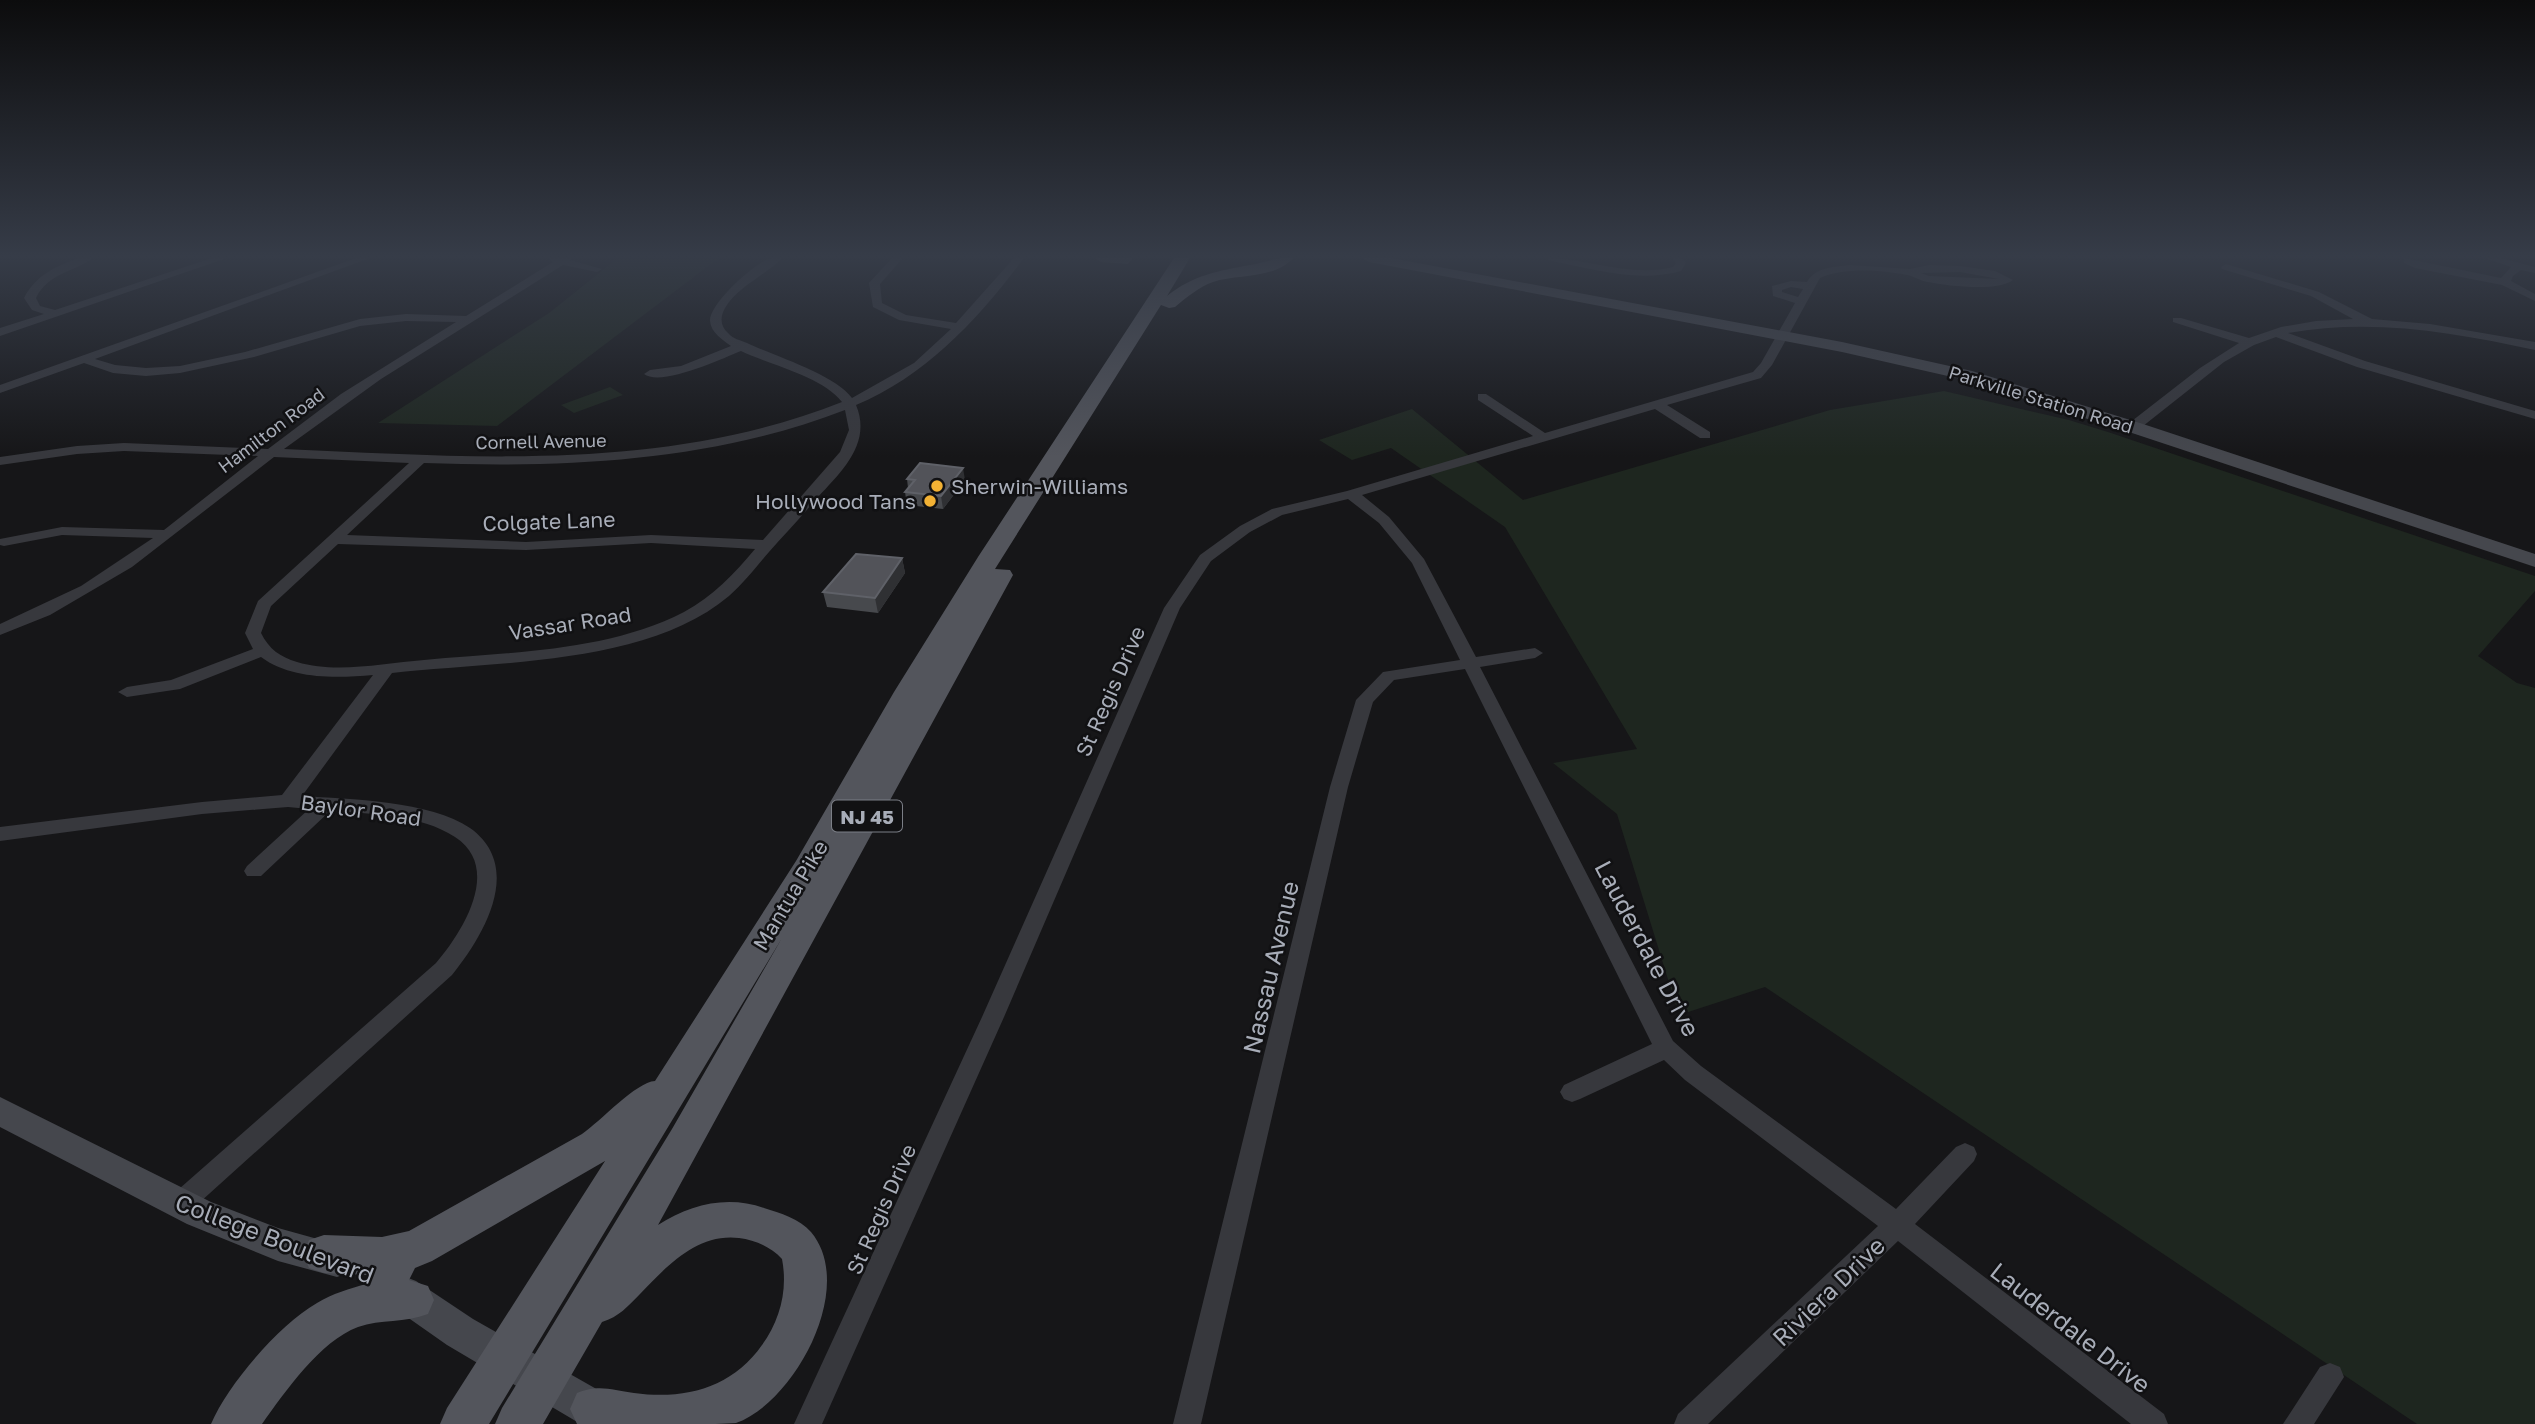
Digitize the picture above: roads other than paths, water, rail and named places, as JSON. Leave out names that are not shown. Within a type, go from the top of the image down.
[{"type":"main road","name":"Mantua Pike","points":[[464,1424],[807,869],[908,692],[987,562],[1139,324]]},
{"type":"main road","name":"Mantua Pike","points":[[518,1424],[579,1326],[773,987],[1026,531],[1156,324]]},
{"type":"main road","name":"Parkville Station Road","points":[[1722,324],[1887,356],[1966,375],[2133,427],[2535,561]]},
{"type":"main road","points":[[234,1424],[289,1355],[332,1318],[346,1310],[380,1301],[400,1278],[417,1248],[616,1132],[650,1102],[717,999],[733,988]]},
{"type":"main road","name":"College Boulevard","points":[[0,1111],[180,1204],[268,1240],[324,1254]]},
{"type":"main road","points":[[324,1254],[382,1256],[400,1278],[505,1359],[603,1417],[672,1418],[734,1401],[766,1376],[786,1349],[799,1320],[805,1292],[805,1268],[797,1246],[778,1232],[732,1218],[711,1222],[677,1235],[654,1252],[579,1326]]},
{"type":"street","points":[[0,332],[24,324]]},
{"type":"street","points":[[0,389],[180,324]]},
{"type":"street","points":[[84,359],[113,369],[184,368],[252,355],[354,324]]},
{"type":"street","name":"Hamilton Road","points":[[0,630],[105,579],[317,417],[461,324]]},
{"type":"street","points":[[716,324],[724,336],[831,387],[845,397],[847,405]]},
{"type":"street","points":[[943,324],[958,327]]},
{"type":"street","name":"Cornell Avenue","points":[[0,461],[62,452],[133,447],[540,462],[648,454],[756,433],[847,405],[902,377],[926,360],[960,324]]},
{"type":"street","name":"St Regis Drive","points":[[808,1424],[993,1017],[1172,608],[1205,558],[1245,529],[1287,509],[1351,494],[1757,374],[1766,365],[1789,324]]},
{"type":"street","points":[[2192,324],[2249,342]]},
{"type":"street","points":[[2133,427],[2249,342],[2307,326],[2356,324]]},
{"type":"street","points":[[2381,324],[2417,326],[2535,346]]},
{"type":"street","points":[[2276,333],[2361,364],[2535,415]]},
{"type":"street","points":[[650,374],[684,369],[743,346]]},
{"type":"street","points":[[1482,397],[1541,436]]},
{"type":"street","points":[[1657,404],[1705,435]]},
{"type":"street","name":"Vassar Road","points":[[262,651],[294,667],[316,671],[386,669],[609,644],[640,635],[698,611],[723,593],[838,466],[855,431],[855,419],[847,405]]},
{"type":"street","points":[[127,692],[174,685],[262,651],[253,633],[264,604],[422,458]]},
{"type":"street","name":"Lauderdale Drive","points":[[1351,494],[1384,520],[1419,562],[1665,1046],[1693,1073],[1897,1225],[2154,1424]]},
{"type":"street","points":[[4,542],[62,531],[166,534]]},
{"type":"street","name":"Colgate Lane","points":[[332,539],[526,546],[651,539],[767,545]]},
{"type":"street","name":"Nassau Avenue","points":[[1187,1424],[1339,787],[1365,701],[1389,676],[1535,653]]},
{"type":"street","points":[[288,801],[386,669]]},
{"type":"street","name":"Baylor Road","points":[[0,834],[202,808],[288,801],[327,803],[417,815],[465,834],[480,853],[487,871],[488,889],[464,945],[444,969],[180,1204]]},
{"type":"street","points":[[254,871],[327,803]]},
{"type":"street","points":[[1572,1092],[1648,1058],[1665,1046]]},
{"type":"street","name":"Riviera Drive","points":[[1688,1424],[1897,1225],[1965,1154]]},
{"type":"street","points":[[2297,1424],[2330,1377]]},
{"type":"place","name":"Sherwin-Williams","points":[[937,486]]},
{"type":"place","name":"Hollywood Tans","points":[[930,501]]}]
